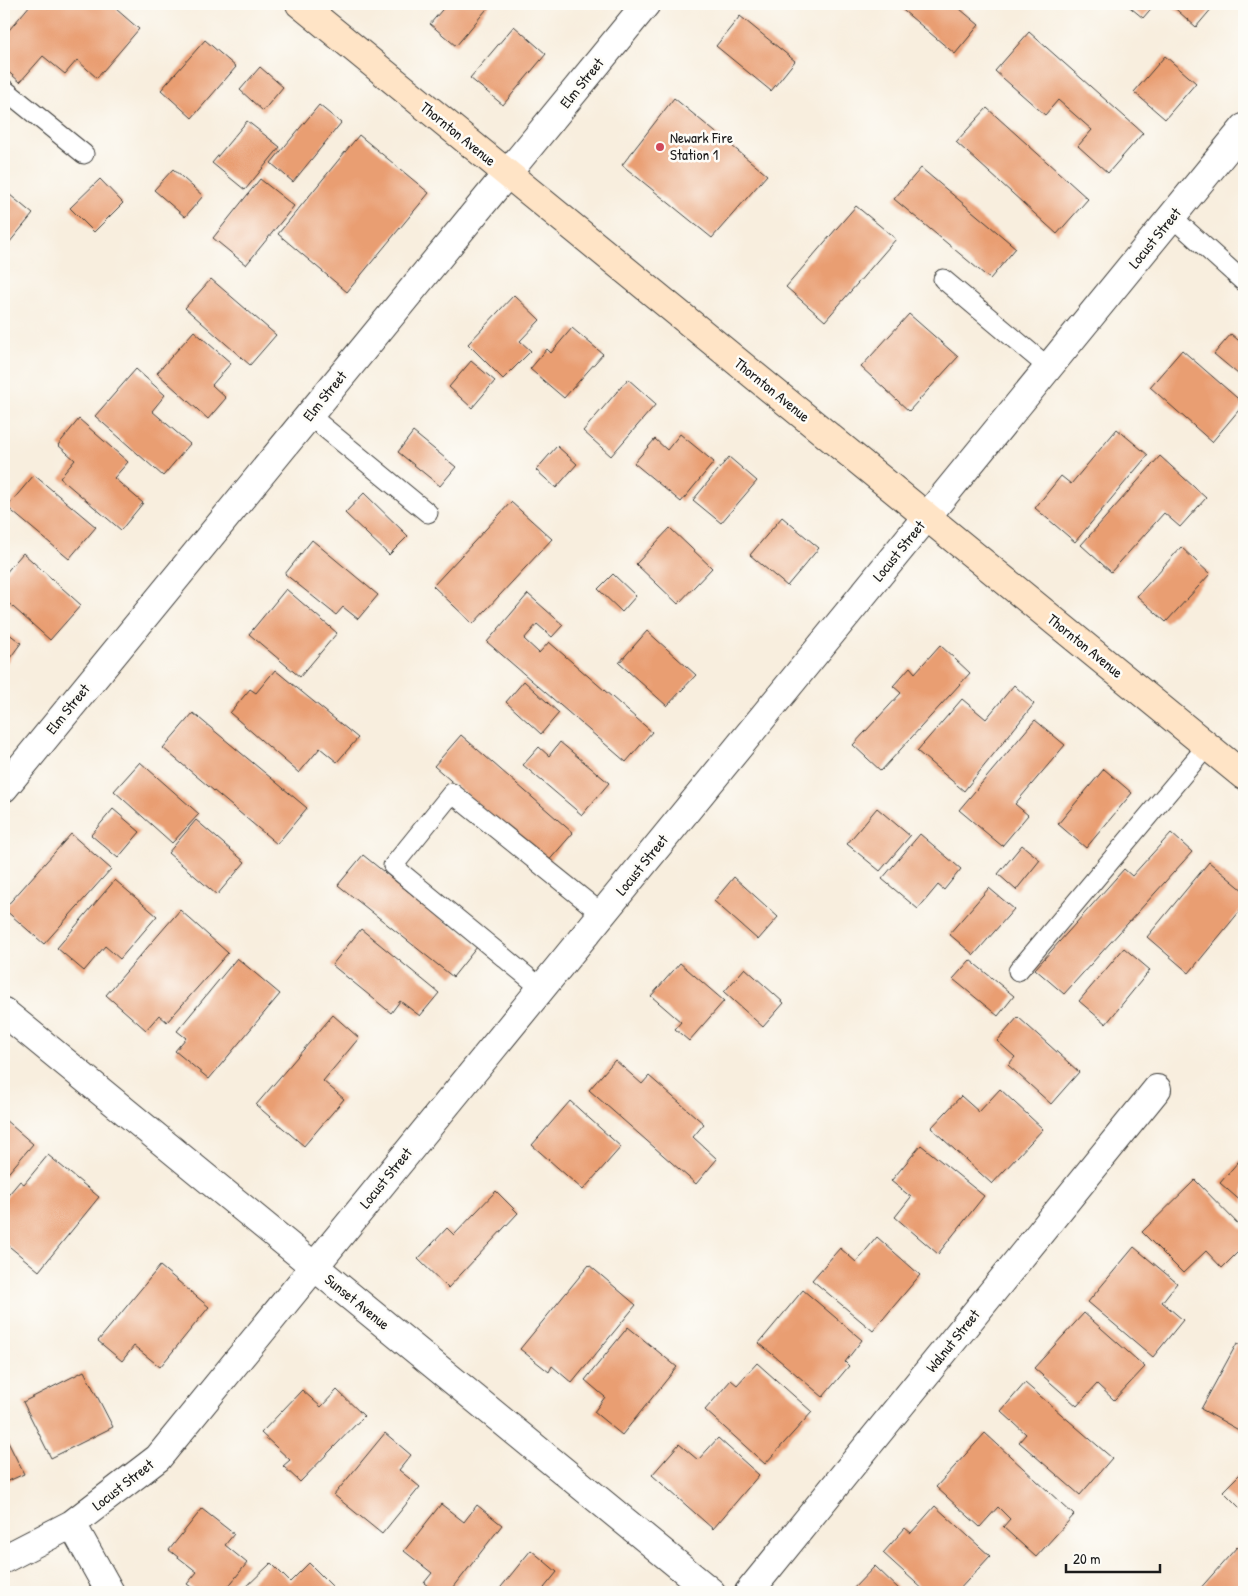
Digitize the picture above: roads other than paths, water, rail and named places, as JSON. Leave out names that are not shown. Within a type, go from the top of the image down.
[{"type":"main road","name":"Thornton Avenue","points":[[300,4],[1244,776]]},
{"type":"street","name":"Elm Street","points":[[4,788],[646,4]]},
{"type":"street","name":"Locust Street","points":[[4,1559],[72,1524],[158,1458],[1244,128]]},
{"type":"street","name":"Sunset Avenue","points":[[4,1012],[711,1592]]},
{"type":"street","name":"Walnut Street","points":[[749,1592],[1157,1089]]},
{"type":"street","points":[[72,1524],[110,1592]]},
{"type":"lane","points":[[4,89],[84,154]]},
{"type":"lane","points":[[1172,217],[1244,282]]},
{"type":"lane","points":[[943,279],[1049,368]]},
{"type":"lane","points":[[309,415],[428,513]]},
{"type":"lane","points":[[1018,971],[1207,746]]},
{"type":"lane","points":[[541,988],[393,866],[452,793],[602,914]]},
{"type":"place","name":"Newark Fire Station 1","points":[[660,147]]}]
